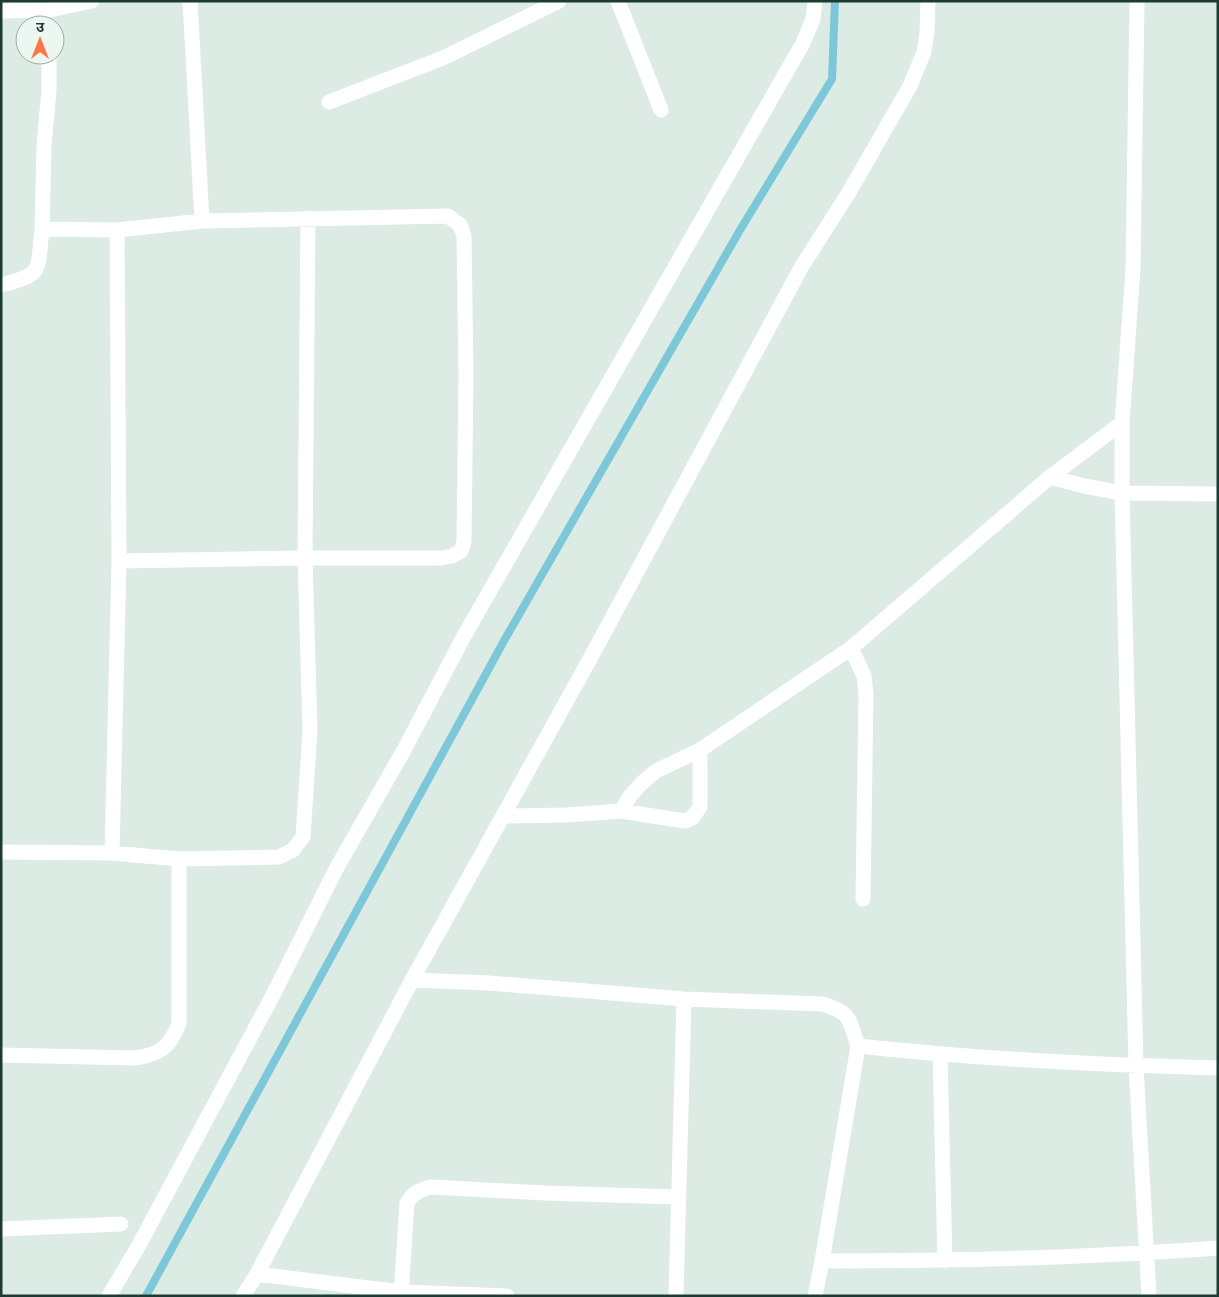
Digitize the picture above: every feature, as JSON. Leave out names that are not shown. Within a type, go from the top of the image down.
[{"type":"street","points":[[57,15],[92,1]]},
{"type":"street","points":[[190,1],[202,221]]},
{"type":"street","points":[[329,102],[443,58],[559,1]]},
{"type":"street","points":[[618,1],[661,110]]},
{"type":"street","points":[[108,1296],[139,1245],[336,869],[404,750],[464,636],[803,43],[813,18],[816,1]]},
{"type":"street","points":[[243,1296],[257,1274],[412,980],[595,649],[802,266],[848,194],[910,86],[924,52],[928,1]]},
{"type":"street","points":[[1137,1],[1133,270],[1122,423],[1122,494],[1136,1066],[1145,1254],[1149,1296]]},
{"type":"street","points":[[1,11],[28,15]]},
{"type":"street","points":[[1,284],[25,279],[36,272],[38,266],[42,229],[44,146],[49,90],[49,65]]},
{"type":"street","points":[[42,229],[117,230],[202,221],[448,216],[460,225],[464,236],[466,375],[464,542],[461,552],[442,558],[119,561]]},
{"type":"street","points":[[1,852],[112,853],[179,859],[279,857],[294,850],[304,837],[310,732],[305,558],[308,218]]},
{"type":"street","points":[[112,853],[119,561],[117,230]]},
{"type":"street","points":[[621,811],[630,796],[656,771],[700,750],[851,648],[1050,476],[1122,423]]},
{"type":"street","points":[[1050,476],[1122,494],[1218,494]]},
{"type":"street","points":[[851,648],[864,676],[866,694],[863,899]]},
{"type":"street","points":[[503,816],[567,815],[621,811],[672,819],[685,820],[692,818],[700,807],[700,750]]},
{"type":"street","points":[[1,1055],[134,1058],[149,1056],[163,1050],[174,1036],[179,1023],[179,859]]},
{"type":"street","points":[[412,980],[489,983],[684,998],[822,1004],[838,1009],[848,1017],[858,1046],[815,1296]]},
{"type":"street","points":[[676,1296],[677,1197],[684,998]]},
{"type":"street","points":[[858,1046],[940,1055],[1136,1066],[1218,1068]]},
{"type":"street","points":[[940,1055],[945,1261]]},
{"type":"street","points":[[401,1294],[407,1203],[412,1194],[420,1190],[431,1188],[677,1197]]},
{"type":"street","points":[[1,1228],[121,1224]]},
{"type":"street","points":[[822,1261],[945,1261],[1145,1254],[1218,1248]]},
{"type":"street","points":[[257,1274],[308,1288],[401,1294],[507,1296]]},
{"type":"waterway","points":[[146,1296],[505,639],[740,230],[832,79],[835,1]]}]
